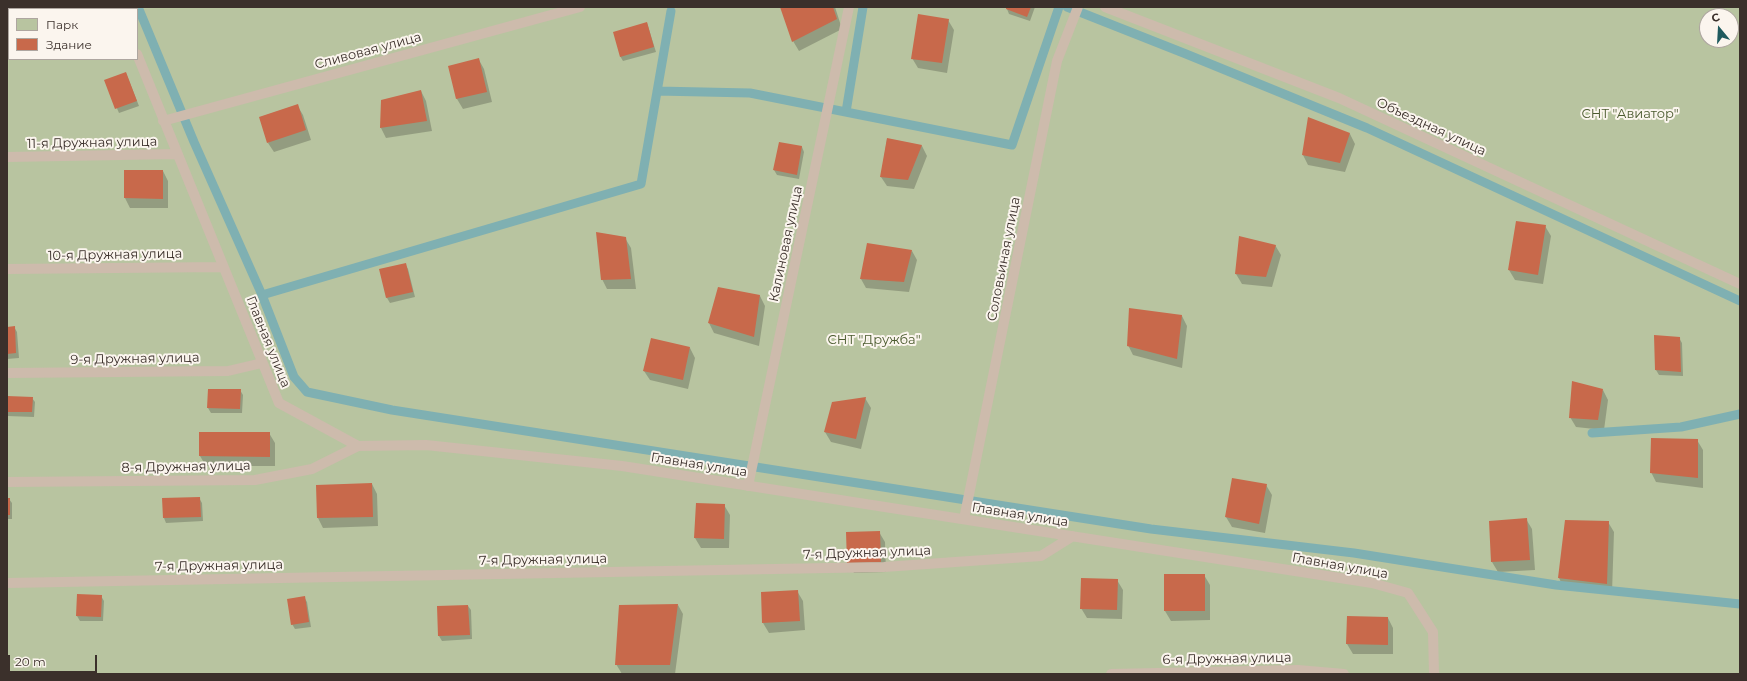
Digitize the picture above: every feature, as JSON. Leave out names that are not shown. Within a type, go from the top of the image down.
[{"type":"lane","name":"Сливовая улица","points":[[163,121],[580,7]]},
{"type":"lane","name":"Калиновая улица","points":[[748,486],[849,7]]},
{"type":"lane","name":"Соловьиная улица","points":[[964,519],[1057,61],[1078,7]]},
{"type":"lane","name":"Объездная улица","points":[[1105,7],[1339,98],[1740,284]]},
{"type":"lane","name":"Главная улица","points":[[138,57],[279,403],[358,446],[426,445],[622,466],[1372,582],[1408,593],[1433,632],[1434,674]]},
{"type":"lane","name":"11-я Дружная улица","points":[[7,157],[177,154]]},
{"type":"lane","name":"10-я Дружная улица","points":[[7,269],[223,267]]},
{"type":"lane","name":"9-я Дружная улица","points":[[7,373],[228,371],[262,363]]},
{"type":"lane","name":"8-я Дружная улица","points":[[7,482],[255,480],[312,469],[358,446]]},
{"type":"lane","name":"7-я Дружная улица","points":[[7,582],[884,567],[1041,556],[1073,536]]},
{"type":"lane","name":"6-я Дружная улица","points":[[1111,674],[1298,670],[1344,674]]},
{"type":"green space","name":"СНТ \"Дружба\"","points":[[7,7],[1740,7],[1740,674],[7,674]]},
{"type":"building","points":[[63,7],[88,8],[63,8]]},
{"type":"building","points":[[780,7],[833,7],[837,19],[792,42]]},
{"type":"building","points":[[1006,7],[1031,7],[1027,17],[1006,9]]},
{"type":"building","points":[[918,14],[949,19],[942,63],[911,59]]},
{"type":"building","points":[[647,22],[654,47],[620,57],[613,32]]},
{"type":"building","points":[[479,58],[487,92],[456,99],[448,66]]},
{"type":"building","points":[[126,72],[137,101],[115,109],[104,80]]},
{"type":"building","points":[[421,90],[427,121],[380,128],[381,100]]},
{"type":"building","points":[[298,104],[306,130],[267,143],[259,117]]},
{"type":"building","points":[[1308,117],[1350,133],[1340,163],[1302,155]]},
{"type":"building","points":[[887,138],[922,145],[908,180],[880,177]]},
{"type":"building","points":[[779,142],[802,146],[797,175],[773,170]]},
{"type":"building","points":[[124,170],[163,170],[163,199],[124,198]]},
{"type":"building","points":[[1516,221],[1546,225],[1538,275],[1508,270]]},
{"type":"building","points":[[596,232],[626,237],[631,279],[601,280]]},
{"type":"building","points":[[1239,236],[1276,245],[1266,277],[1235,274]]},
{"type":"building","points":[[867,243],[912,250],[904,282],[860,279]]},
{"type":"building","points":[[406,263],[413,292],[386,298],[379,269]]},
{"type":"building","points":[[718,287],[760,295],[754,337],[708,323]]},
{"type":"building","points":[[1129,308],[1182,315],[1177,359],[1127,346]]},
{"type":"building","points":[[15,326],[16,353],[7,354],[7,327]]},
{"type":"building","points":[[1654,335],[1680,337],[1681,372],[1655,370]]},
{"type":"building","points":[[651,338],[690,347],[683,380],[643,371]]},
{"type":"building","points":[[1572,381],[1603,389],[1598,420],[1569,418]]},
{"type":"building","points":[[208,389],[241,389],[240,409],[207,408]]},
{"type":"building","points":[[7,396],[33,397],[32,412],[7,412]]},
{"type":"building","points":[[866,397],[856,439],[824,432],[832,402]]},
{"type":"building","points":[[199,432],[270,432],[270,457],[199,456]]},
{"type":"building","points":[[1651,438],[1698,439],[1698,478],[1650,473]]},
{"type":"building","points":[[1232,478],[1267,484],[1259,524],[1225,517]]},
{"type":"building","points":[[372,483],[373,517],[317,518],[316,485]]},
{"type":"building","points":[[200,497],[201,517],[163,518],[162,498]]},
{"type":"building","points":[[7,498],[10,498],[10,515],[7,515]]},
{"type":"building","points":[[696,503],[725,504],[724,539],[694,538]]},
{"type":"building","points":[[1527,518],[1530,560],[1491,562],[1489,521]]},
{"type":"building","points":[[1565,520],[1609,521],[1607,584],[1558,578]]},
{"type":"building","points":[[880,531],[881,562],[847,563],[846,532]]},
{"type":"building","points":[[1164,574],[1205,574],[1205,611],[1164,611]]},
{"type":"building","points":[[1081,578],[1118,579],[1117,610],[1080,609]]},
{"type":"building","points":[[798,590],[800,621],[762,623],[761,592]]},
{"type":"building","points":[[77,594],[102,595],[101,617],[76,616]]},
{"type":"building","points":[[305,596],[309,622],[291,625],[287,599]]},
{"type":"building","points":[[678,604],[670,665],[615,665],[619,605]]},
{"type":"building","points":[[468,605],[470,635],[438,636],[437,606]]},
{"type":"building","points":[[1347,616],[1388,617],[1388,645],[1346,644]]},
{"type":"waterway","points":[[138,7],[194,142],[262,295],[294,377],[307,392],[392,410],[1151,529],[1354,553],[1556,585],[1740,604]]},
{"type":"waterway","points":[[846,112],[863,7]]},
{"type":"waterway","points":[[657,91],[750,93],[1012,145],[1059,7]]},
{"type":"waterway","points":[[1067,7],[1367,128],[1740,301]]},
{"type":"waterway","points":[[262,295],[641,184],[671,11]]},
{"type":"waterway","points":[[1592,433],[1681,427],[1740,414]]},
{"type":"park label","name":"СНТ \"Авиатор\"","points":[[1630,114]]}]
